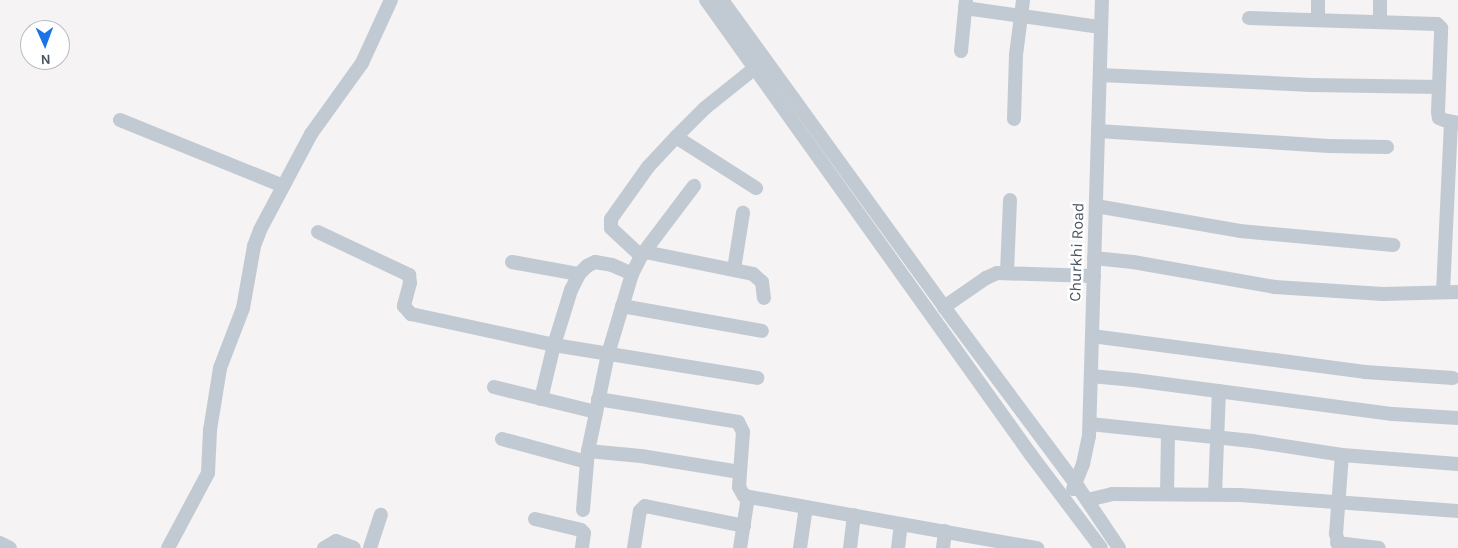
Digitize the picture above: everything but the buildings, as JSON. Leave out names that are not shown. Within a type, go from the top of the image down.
[{"type":"street","points":[[168,548],[208,473],[210,430],[220,368],[243,308],[254,246],[260,230],[311,134],[362,62],[391,0]]},
{"type":"street","points":[[706,0],[1031,455],[1067,500],[1098,546],[1108,530]]},
{"type":"street","points":[[722,0],[944,307],[1076,484],[1119,548]]},
{"type":"street","points":[[1014,119],[1016,55],[1023,0]]},
{"type":"street","name":"Churkhi Road","points":[[1067,500],[1076,484],[1087,451],[1090,424],[1102,0]]},
{"type":"street","points":[[1318,0],[1318,20]]},
{"type":"street","points":[[1380,0],[1380,22]]},
{"type":"street","points":[[960,51],[966,4],[1021,16],[1101,28]]},
{"type":"street","points":[[1249,18],[1430,23],[1437,24],[1441,28],[1439,118],[1455,122],[1443,292]]},
{"type":"street","points":[[755,68],[705,108],[676,137],[648,167],[609,224],[643,254],[734,269],[758,277],[764,298]]},
{"type":"street","points":[[1100,75],[1310,85],[1439,87]]},
{"type":"street","points":[[120,120],[283,186]]},
{"type":"street","points":[[1098,131],[1387,148]]},
{"type":"street","points":[[676,137],[756,188]]},
{"type":"street","points":[[583,510],[587,456],[597,406],[608,354],[632,274],[643,254],[694,186]]},
{"type":"street","points":[[1007,272],[1010,200]]},
{"type":"street","points":[[1096,206],[1240,230],[1393,245]]},
{"type":"street","points":[[734,269],[742,213]]},
{"type":"street","points":[[318,232],[409,275],[410,283],[404,306],[411,314],[554,345],[757,378]]},
{"type":"street","points":[[1094,258],[1133,262],[1275,288],[1383,294],[1458,292]]},
{"type":"street","points":[[512,262],[579,274]]},
{"type":"street","points":[[540,399],[571,290],[579,274],[587,266],[595,262],[612,265],[632,274]]},
{"type":"street","points":[[944,307],[986,278],[1007,272],[1094,276]]},
{"type":"street","points":[[622,306],[762,331]]},
{"type":"street","points":[[1092,336],[1365,372],[1453,378]]},
{"type":"street","points":[[1091,376],[1394,414],[1458,418]]},
{"type":"street","points":[[494,387],[540,399],[738,422],[743,432],[740,492],[748,497],[945,531],[988,544],[1038,548]]},
{"type":"street","points":[[1215,494],[1219,391]]},
{"type":"street","points":[[1090,424],[1288,446],[1342,455],[1458,464]]},
{"type":"street","points":[[1168,432],[1168,493]]},
{"type":"street","points":[[502,439],[587,456],[641,456],[740,472]]},
{"type":"street","points":[[1342,455],[1337,501],[1338,545],[1378,548]]},
{"type":"street","points":[[1087,500],[1112,494],[1215,494],[1337,501],[1458,511]]},
{"type":"street","points":[[740,548],[748,497]]},
{"type":"street","points":[[634,548],[640,511],[645,506],[744,526]]},
{"type":"street","points":[[800,548],[806,507]]},
{"type":"street","points":[[370,548],[381,515]]},
{"type":"street","points":[[850,548],[854,515]]},
{"type":"street","points":[[535,519],[581,530],[584,533],[582,548]]},
{"type":"street","points":[[898,548],[901,524]]},
{"type":"street","points":[[943,548],[945,531]]},
{"type":"street","points":[[324,548],[336,541],[354,548]]},
{"type":"street","points":[[0,543],[10,548]]}]
